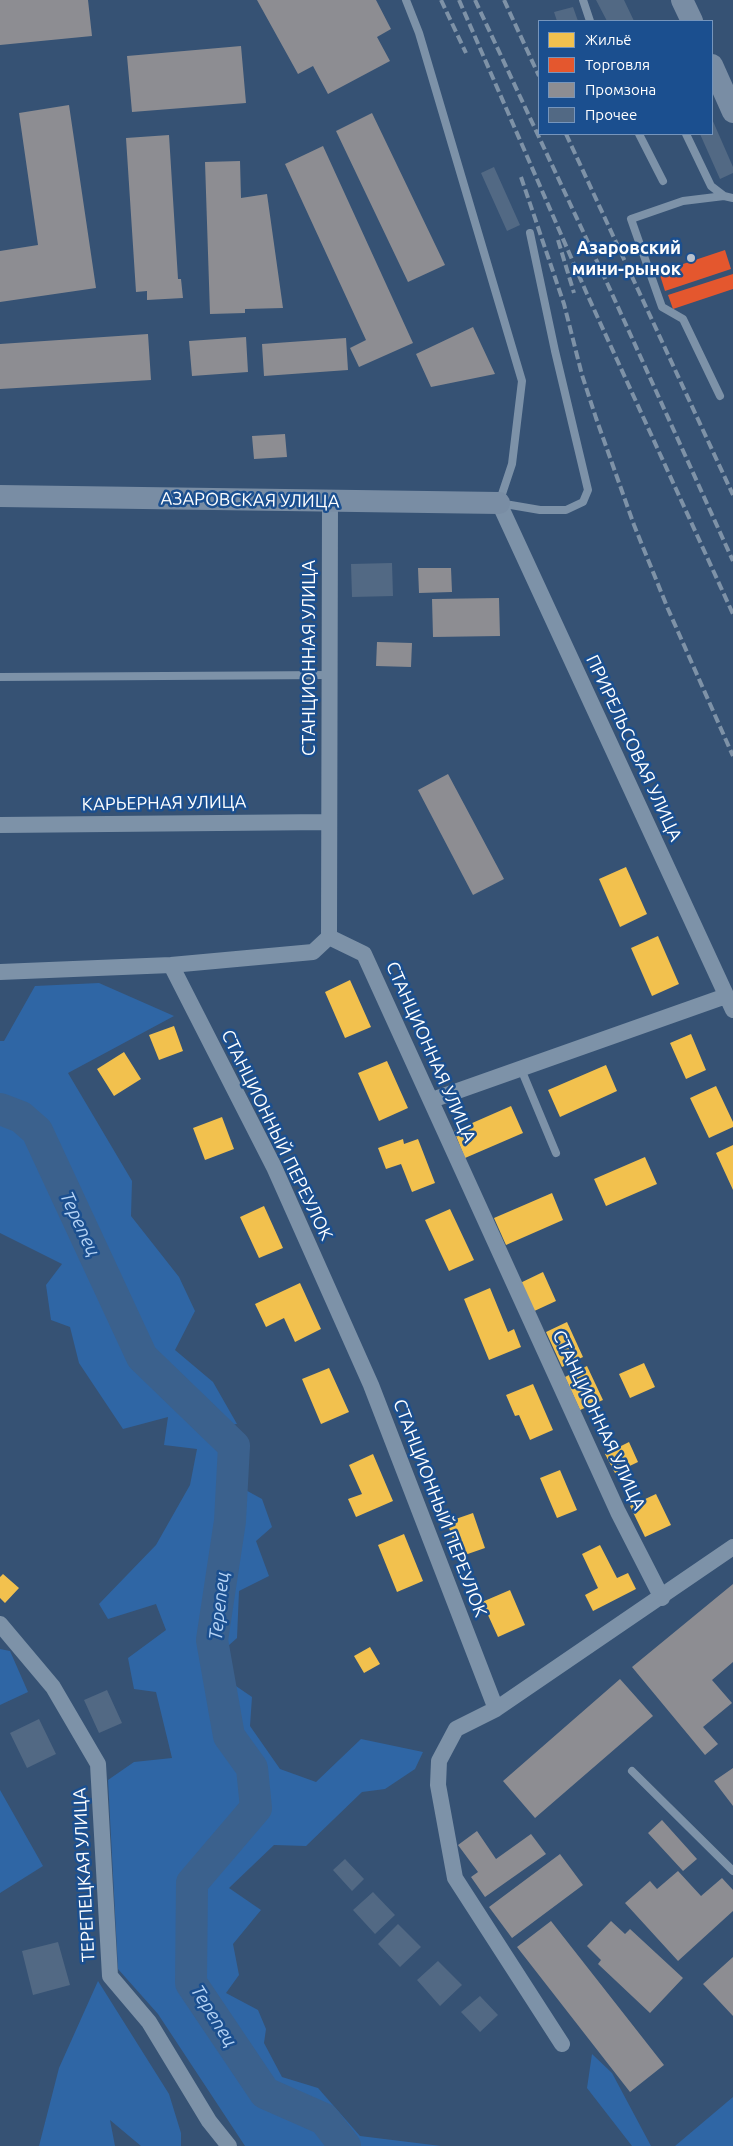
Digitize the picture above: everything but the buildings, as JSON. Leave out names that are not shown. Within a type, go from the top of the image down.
[{"type":"street","points":[[682,0],[692,20]]},
{"type":"street","points":[[713,67],[733,112]]},
{"type":"street","name":"АЗАРОВСКАЯ УЛИЦА","points":[[0,496],[499,503]]},
{"type":"street","name":"СТАНЦИОННАЯ УЛИЦА","points":[[330,501],[329,937],[364,954],[610,1494],[662,1598]]},
{"type":"street","name":"ПРИРЕЛЬСОВАЯ УЛИЦА","points":[[499,503],[730,1003]]},
{"type":"street","name":"КАРЬЕРНАЯ УЛИЦА","points":[[0,825],[328,822]]},
{"type":"street","points":[[0,972],[171,965],[313,952],[329,937]]},
{"type":"street","name":"СТАНЦИОННЫЙ ПЕРЕУЛОК","points":[[171,965],[274,1167],[370,1384],[496,1709]]},
{"type":"street","points":[[432,1100],[521,1069],[730,1003]]},
{"type":"street","points":[[562,2044],[455,1878],[438,1785],[439,1761],[456,1729],[496,1709],[733,1548]]},
{"type":"street","name":"ТЕРЕПЕЦКАЯ УЛИЦА","points":[[0,1624],[53,1687],[98,1764],[110,1976],[149,2022],[209,2121],[229,2146]]},
{"type":"lane","points":[[406,0],[419,33],[522,381],[512,464],[499,503],[540,510],[566,510],[583,502],[588,490],[555,351],[530,233]]},
{"type":"lane","points":[[583,0],[590,20]]},
{"type":"lane","points":[[640,135],[663,182]]},
{"type":"lane","points":[[686,135],[711,186],[724,196]]},
{"type":"lane","points":[[720,396],[683,319],[662,307],[631,219],[683,201],[724,196],[733,198]]},
{"type":"lane","points":[[0,677],[330,675]]},
{"type":"lane","points":[[521,1069],[556,1153]]},
{"type":"lane","points":[[632,1771],[733,1870]]},
{"type":"shaded area","points":[[99,983],[174,1016],[68,1073],[132,1181],[131,1216],[179,1277],[195,1311],[175,1350],[213,1382],[237,1424],[203,1427],[221,1450],[220,1476],[262,1499],[272,1527],[256,1541],[269,1576],[239,1591],[237,1638],[228,1646],[233,1684],[252,1697],[250,1726],[280,1769],[316,1782],[361,1739],[423,1752],[415,1769],[385,1789],[362,1792],[306,1846],[274,1845],[229,1888],[261,1910],[233,1944],[239,1975],[226,1993],[258,2010],[266,2029],[264,2043],[282,2077],[318,2088],[360,2136],[441,2146],[245,2146],[158,2014],[118,1969],[108,1780],[134,1762],[172,1758],[156,1692],[134,1689],[128,1658],[166,1630],[156,1604],[108,1619],[99,1604],[156,1545],[190,1485],[197,1449],[164,1445],[168,1417],[123,1429],[79,1363],[70,1327],[51,1320],[46,1285],[62,1264],[0,1233],[0,1041],[4,1041],[35,986]]},
{"type":"shaded area","points":[[0,1649],[10,1651],[28,1692],[0,1705]]},
{"type":"shaded area","points":[[0,1790],[43,1866],[0,1893]]},
{"type":"shaded area","points":[[98,1981],[169,2094],[181,2133],[181,2146],[141,2146],[110,2120],[115,2146],[39,2146],[59,2068]]},
{"type":"shaded area","points":[[592,2054],[612,2073],[651,2146],[632,2146],[587,2088]]},
{"type":"shaded area","points":[[733,2097],[733,2146],[675,2146]]},
{"type":"waterway","name":"Терепец","points":[[0,1109],[21,1117],[37,1131],[142,1357],[234,1446],[230,1521],[212,1640],[229,1736],[252,1768],[256,1808],[192,1883],[191,1983],[265,2093],[324,2119],[345,2146]]},
{"type":"railway","points":[[441,0],[466,53]]},
{"type":"railway","points":[[459,0],[587,294],[733,614]]},
{"type":"railway","points":[[475,0],[608,285],[733,561]]},
{"type":"railway","points":[[504,0],[538,74]]},
{"type":"railway","points":[[566,135],[733,495]]},
{"type":"railway","points":[[521,177],[564,304],[582,375],[634,525],[668,609],[733,756]]},
{"type":"railway","points":[[558,240],[574,293]]},
{"type":"place","name":"Азаровский мини-рынок","points":[[691,258]]}]
